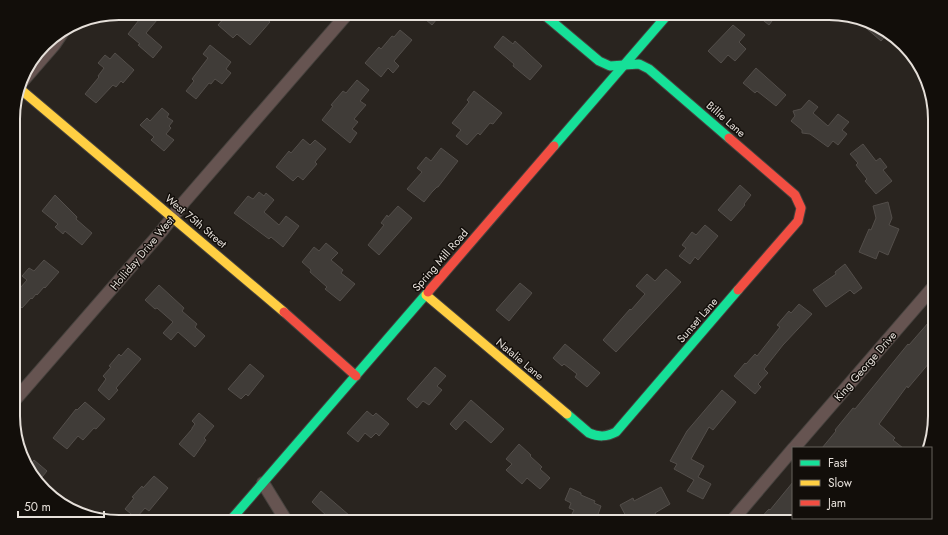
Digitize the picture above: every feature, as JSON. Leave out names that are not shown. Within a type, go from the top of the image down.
[{"type":"street","name":"Holliday Drive West","points":[[20,395],[173,217],[184,202],[342,20]]},
{"type":"street","name":"Billie Lane","points":[[550,20],[599,61],[610,66],[639,64],[649,68],[795,195],[800,201],[802,209]]},
{"type":"street","name":"Spring Mill Road","points":[[235,515],[663,20]]},
{"type":"street","points":[[33,69],[54,45]]},
{"type":"street","name":"West 75th Street","points":[[23,92],[281,309],[356,376]]},
{"type":"street","name":"Sunset Lane","points":[[602,437],[616,432],[798,221],[802,209]]},
{"type":"street","name":"King George Drive","points":[[796,447],[928,293]]},
{"type":"street","name":"Natalie Lane","points":[[426,295],[589,434],[602,437]]},
{"type":"street","name":"King George Drive","points":[[737,515],[792,451]]},
{"type":"street","points":[[263,483],[283,515]]},
{"type":"building","points":[[139,20],[157,20],[146,33],[162,47],[153,58],[128,34]]},
{"type":"building","points":[[222,20],[267,20],[270,22],[250,45],[237,34],[233,38],[218,25]]},
{"type":"building","points":[[426,20],[436,20],[432,25]]},
{"type":"building","points":[[763,20],[773,20],[769,25]]},
{"type":"building","points":[[733,25],[745,35],[739,42],[746,49],[735,61],[728,55],[721,63],[708,51]]},
{"type":"building","points":[[865,27],[884,37],[881,41]]},
{"type":"building","points":[[400,30],[412,40],[394,61],[399,66],[393,73],[388,68],[381,77],[365,63],[379,47],[381,49],[392,36],[394,37]]},
{"type":"building","points":[[503,36],[513,44],[515,41],[542,66],[530,80],[494,47]]},
{"type":"building","points":[[210,45],[231,62],[226,69],[231,73],[222,84],[215,79],[211,84],[209,83],[196,99],[186,91],[194,81],[192,79],[208,58],[203,54]]},
{"type":"building","points":[[115,53],[134,70],[123,83],[121,81],[116,87],[113,85],[96,103],[85,94],[99,77],[98,76],[104,68],[98,63],[105,55],[110,59]]},
{"type":"building","points":[[756,68],[786,95],[776,106],[757,91],[755,93],[743,83]]},
{"type":"building","points":[[357,80],[369,90],[360,101],[366,105],[354,119],[358,122],[352,129],[357,133],[350,143],[322,120],[333,106],[331,105],[343,91],[346,93]]},
{"type":"building","points":[[474,91],[502,113],[493,124],[490,123],[480,135],[478,133],[467,145],[456,136],[461,130],[452,123],[469,102],[467,100]]},
{"type":"building","points":[[809,100],[818,107],[813,113],[828,126],[838,114],[849,122],[842,130],[847,134],[838,145],[833,141],[828,147],[810,134],[802,133],[802,130],[791,121],[795,116],[793,111],[801,109]]},
{"type":"building","points":[[162,108],[169,114],[167,117],[173,121],[169,126],[171,128],[166,134],[174,140],[164,151],[151,140],[154,137],[140,125],[147,118],[150,121]]},
{"type":"building","points":[[303,139],[310,145],[315,140],[326,149],[315,162],[317,164],[303,180],[298,176],[293,181],[276,167],[289,151],[291,153]]},
{"type":"building","points":[[863,144],[876,161],[880,158],[887,167],[883,170],[892,181],[876,194],[865,181],[867,179],[856,165],[858,163],[850,154]]},
{"type":"building","points":[[441,148],[458,161],[438,187],[424,202],[407,189],[422,172],[417,168],[426,157],[431,161]]},
{"type":"building","points":[[740,185],[751,195],[744,204],[745,205],[731,221],[718,210]]},
{"type":"building","points":[[259,192],[264,196],[266,193],[274,200],[264,212],[279,225],[286,216],[299,226],[283,247],[271,237],[269,239],[234,213],[248,196],[253,199]]},
{"type":"building","points":[[55,195],[77,217],[76,219],[92,233],[82,245],[65,231],[63,234],[55,227],[58,224],[42,211]]},
{"type":"building","points":[[888,202],[892,218],[889,225],[899,229],[888,255],[879,251],[876,259],[859,252],[869,229],[871,230],[876,218],[873,206]]},
{"type":"building","points":[[398,206],[412,218],[379,255],[368,245],[384,225],[381,223],[387,215],[388,217]]},
{"type":"building","points":[[705,225],[718,236],[698,260],[695,257],[690,264],[679,256],[686,248],[682,245],[692,232],[696,235]]},
{"type":"building","points":[[326,243],[338,253],[331,260],[343,270],[341,273],[355,284],[340,301],[325,289],[327,287],[310,272],[311,270],[302,262],[314,247],[319,251]]},
{"type":"building","points":[[44,260],[59,272],[45,288],[44,287],[32,299],[31,298],[22,308],[20,306],[20,288],[27,280],[22,276],[29,268],[34,271]]},
{"type":"building","points":[[845,264],[862,288],[854,294],[850,290],[826,307],[813,290],[836,274],[835,272]]},
{"type":"building","points":[[666,269],[681,282],[616,352],[603,340],[645,294],[636,286],[647,274],[655,281]]},
{"type":"building","points":[[520,283],[532,293],[509,321],[496,310]]},
{"type":"building","points":[[159,285],[184,308],[182,311],[197,324],[195,327],[205,336],[195,347],[178,332],[171,340],[163,333],[173,322],[145,300]]},
{"type":"building","points":[[799,304],[812,314],[783,345],[764,369],[768,373],[758,384],[761,387],[755,394],[734,376],[755,354],[757,356],[780,327],[777,325],[789,311],[791,313]]},
{"type":"building","points":[[928,323],[928,364],[908,388],[907,386],[879,424],[895,438],[893,440],[902,447],[823,447],[853,408],[855,409],[908,344],[909,345]]},
{"type":"building","points":[[565,344],[600,373],[587,387],[575,377],[577,374],[564,364],[562,366],[553,358]]},
{"type":"building","points":[[128,348],[141,359],[116,388],[118,390],[109,400],[98,390],[106,379],[103,376],[119,354],[121,356]]},
{"type":"building","points":[[250,364],[264,376],[248,396],[246,394],[241,399],[228,389]]},
{"type":"building","points":[[435,367],[446,376],[437,386],[442,390],[429,405],[423,401],[417,408],[407,399]]},
{"type":"building","points":[[722,390],[736,402],[713,430],[709,427],[691,459],[704,466],[698,477],[711,484],[703,499],[687,491],[694,480],[674,469],[677,464],[670,461],[687,431]]},
{"type":"building","points":[[471,400],[504,429],[491,443],[465,420],[456,430],[450,424]]},
{"type":"building","points":[[85,402],[105,419],[83,440],[78,436],[67,449],[53,438],[76,409],[77,410]]},
{"type":"building","points":[[367,411],[373,416],[376,413],[389,424],[379,436],[376,433],[371,438],[365,433],[358,442],[347,433]]},
{"type":"building","points":[[199,413],[214,426],[204,438],[206,440],[194,457],[179,444],[192,429],[195,424],[192,421]]},
{"type":"building","points":[[519,444],[542,467],[540,469],[550,478],[540,489],[527,478],[522,484],[506,470],[512,464],[506,459]]},
{"type":"building","points":[[34,460],[47,471],[42,477],[37,471],[32,463]]},
{"type":"building","points":[[154,476],[168,488],[149,511],[145,508],[139,515],[132,515],[125,509],[134,498],[132,497],[142,486],[143,488]]},
{"type":"building","points":[[792,483],[792,515],[763,515],[769,509],[770,510]]},
{"type":"building","points":[[661,487],[670,504],[655,513],[656,515],[625,515],[620,505],[633,498],[634,501]]},
{"type":"building","points":[[570,488],[595,501],[594,503],[601,506],[598,515],[572,515],[574,510],[569,508],[571,503],[565,500]]},
{"type":"building","points":[[321,491],[349,515],[326,515],[312,502]]},
{"type":"traffic: fast","points":[[550,20],[599,61],[610,66],[639,64],[649,69],[729,138]]},
{"type":"traffic: fast","points":[[554,146],[663,20]]},
{"type":"traffic: fast","points":[[567,414],[589,433],[602,436],[616,432],[738,290]]},
{"type":"traffic: fast","points":[[235,515],[428,292]]},
{"type":"traffic: slow","points":[[23,92],[284,312]]},
{"type":"traffic: slow","points":[[426,295],[567,414]]},
{"type":"traffic: jam","points":[[729,138],[795,195],[801,208],[798,221],[738,290]]},
{"type":"traffic: jam","points":[[428,292],[554,146]]},
{"type":"traffic: jam","points":[[284,312],[356,376]]}]
